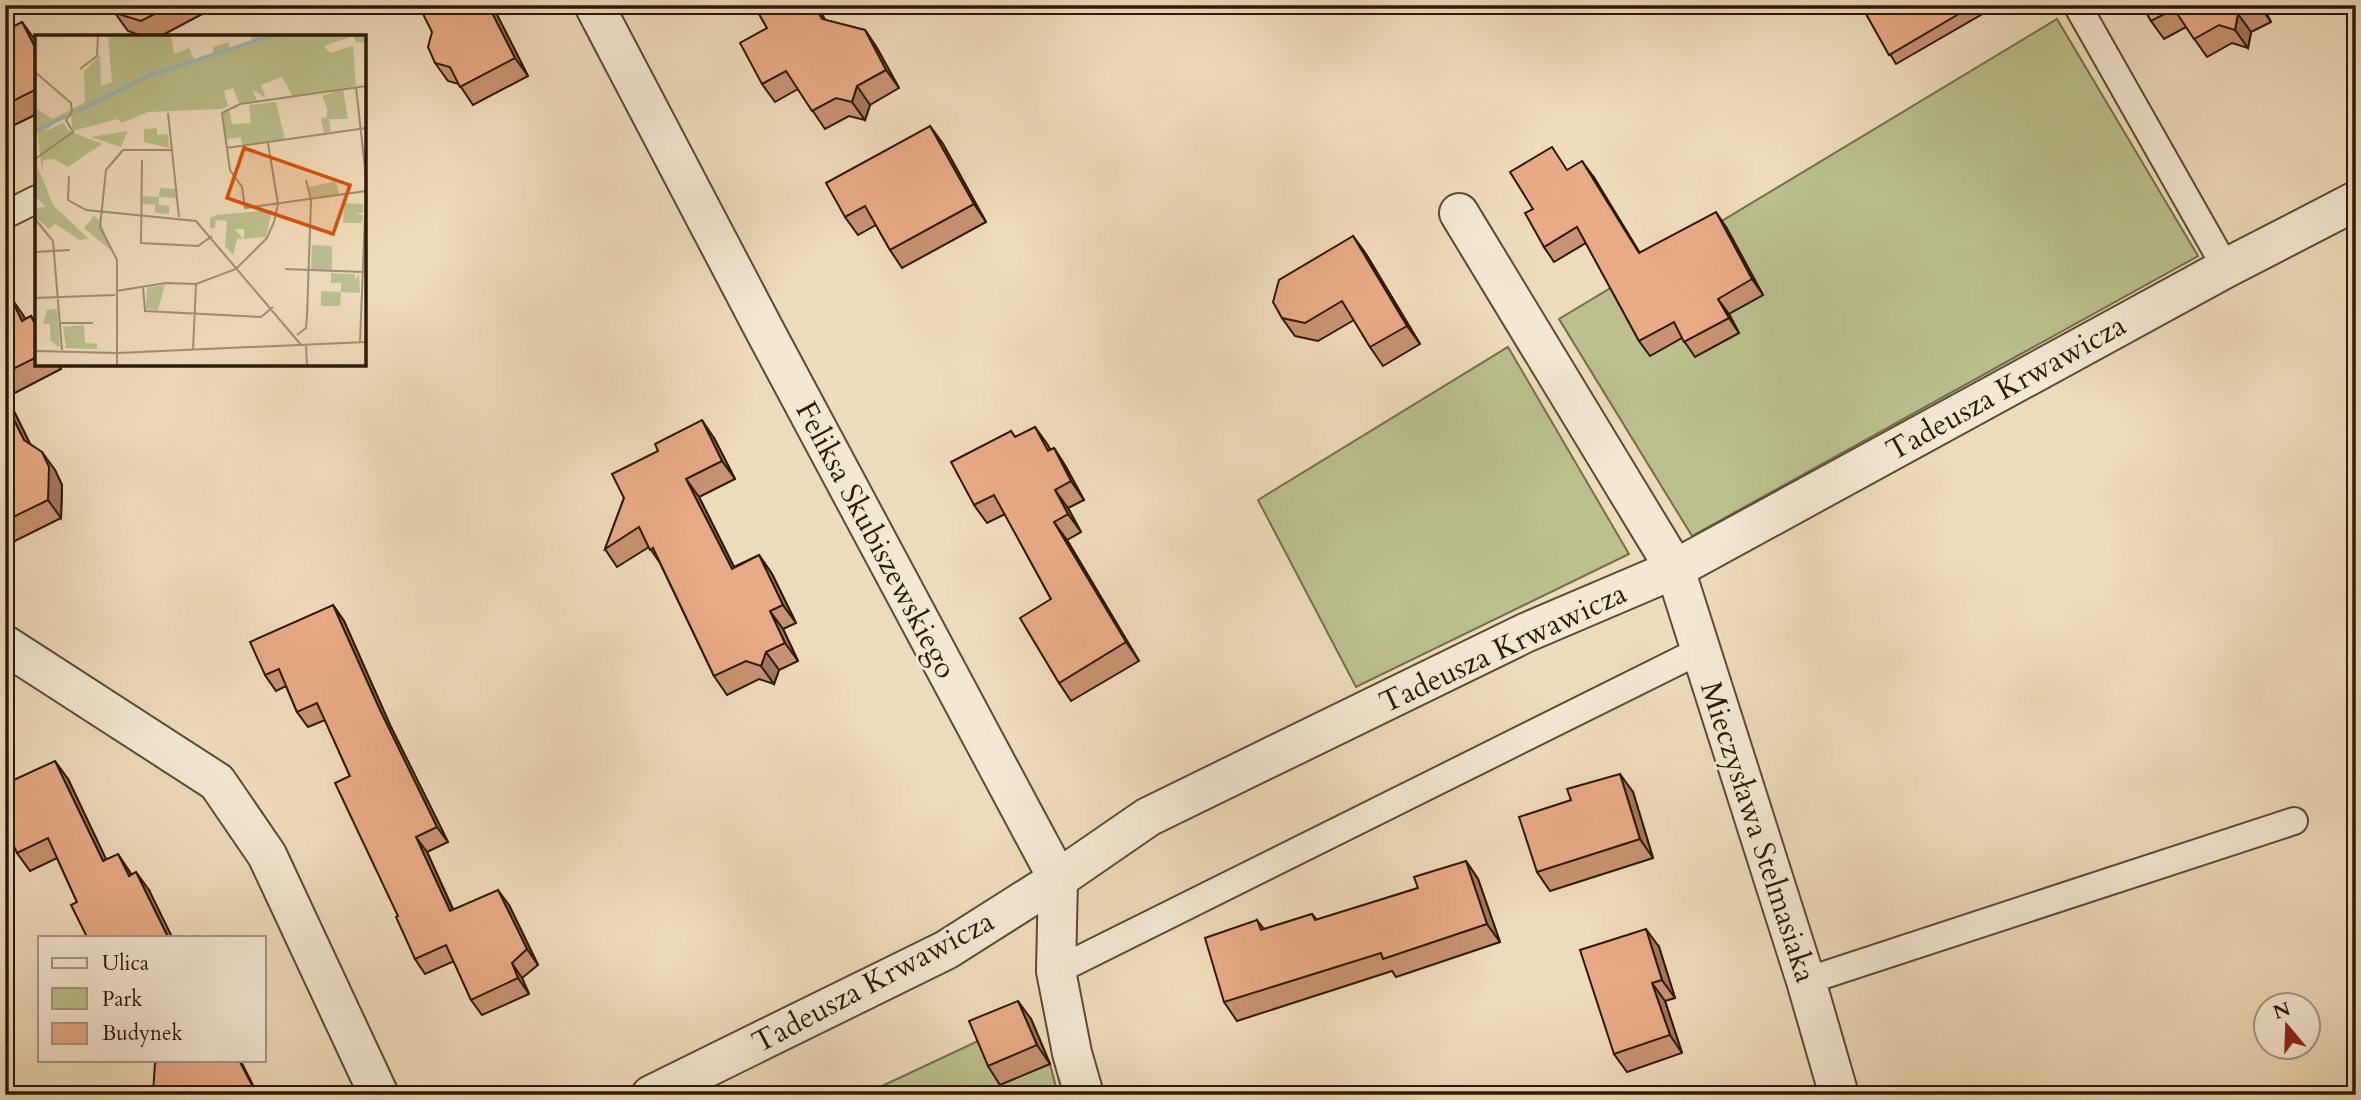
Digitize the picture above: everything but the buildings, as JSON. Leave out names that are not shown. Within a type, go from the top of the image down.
[{"type":"street","name":"Feliksa Skubiszewskiego","points":[[594,5],[1058,879],[1056,971],[1072,1053],[1084,1095]]},
{"type":"street","name":"Tadeusza Krwawicza","points":[[651,1095],[946,950],[1058,879],[1148,817],[1525,633],[1675,569],[2226,268],[2356,201]]},
{"type":"street","name":"Mieczysława Stelmasiaka","points":[[1459,213],[1675,569],[1806,981],[1839,1095]]},
{"type":"street","points":[[5,645],[217,782],[267,855],[379,1095]]},
{"type":"lane","points":[[2077,5],[2226,268]]},
{"type":"lane","points":[[5,215],[35,200]]},
{"type":"lane","points":[[1056,971],[1701,650]]},
{"type":"lane","points":[[1806,981],[2294,821]]},
{"type":"green space","points":[[2057,19],[2198,256],[1692,536],[1559,319]]},
{"type":"green space","points":[[1508,347],[1629,554],[1356,687],[1258,500]]},
{"type":"green space","points":[[982,1039],[1000,1084],[1050,1064],[1058,1095],[863,1095]]}]
